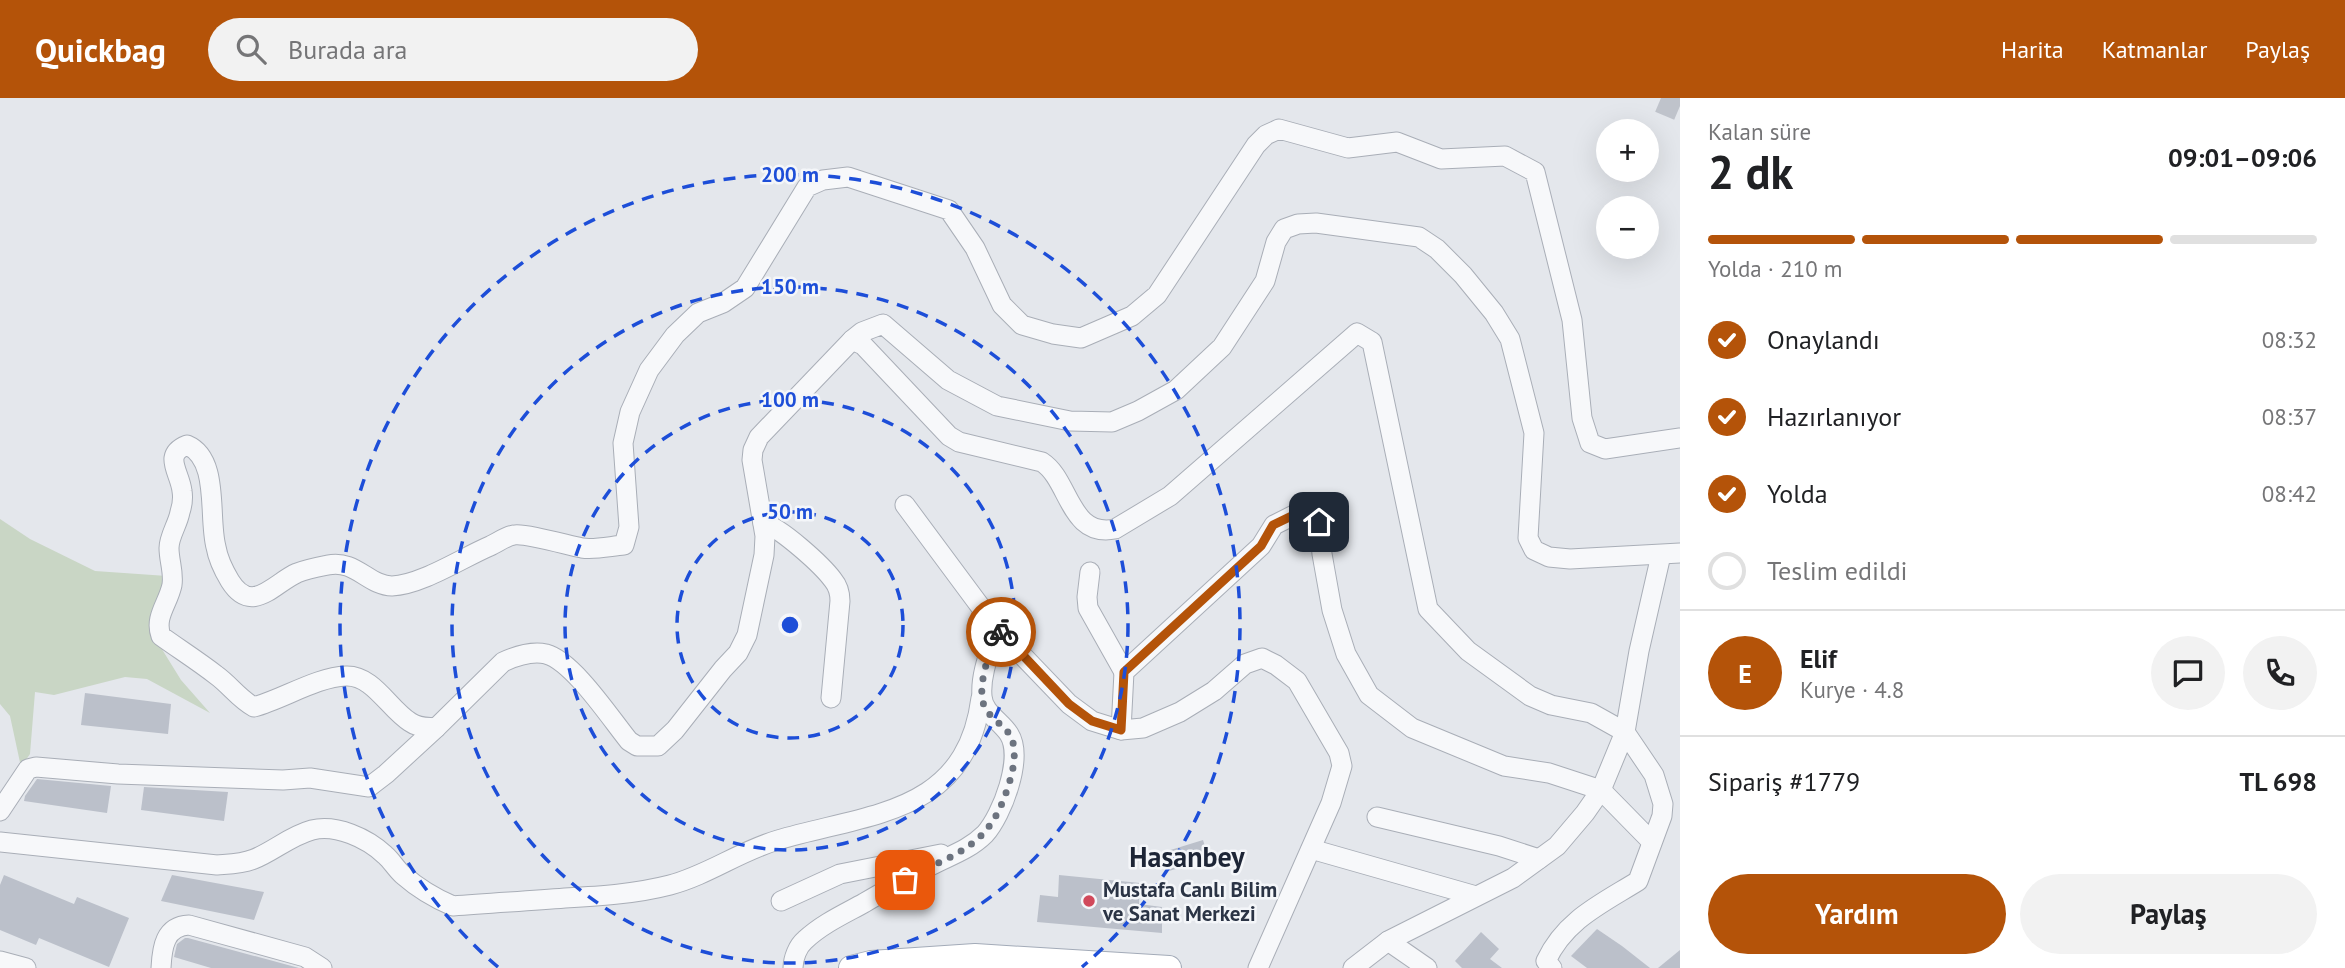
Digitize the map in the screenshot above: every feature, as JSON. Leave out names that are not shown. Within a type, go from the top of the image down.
[{"type":"main road","points":[[851,968],[871,963],[906,964],[975,956],[1169,968]]},
{"type":"street","points":[[436,727],[420,727],[410,722],[362,679],[349,676],[331,678],[254,707],[242,701],[217,675],[161,636],[158,620],[169,598],[173,576],[170,540],[177,524],[183,492],[174,464],[178,449],[187,445],[195,448],[204,460],[208,473],[216,547],[221,564],[238,592],[251,597],[272,591],[295,574],[332,564],[353,567],[387,586],[405,584],[514,535],[586,549],[624,545],[629,527],[623,443],[630,412],[649,370],[675,334],[698,313],[723,303],[745,288],[807,187],[823,180],[848,177],[949,210],[975,248],[1002,305],[1022,325],[1053,334],[1082,338],[1132,316],[1157,295],[1256,145],[1266,135],[1279,129],[1348,148],[1397,142],[1441,159],[1505,156],[1535,172],[1572,320],[1582,418],[1590,443],[1613,449],[1680,438]]},
{"type":"street","points":[[0,811],[29,769],[36,766],[118,774],[283,780],[310,778],[369,787],[503,662],[516,656],[543,653],[567,665],[629,741],[637,746],[658,746],[675,730],[742,646],[747,635],[764,555],[763,523],[752,460],[759,437],[862,332],[883,324],[948,380],[997,406],[1070,421],[1112,422],[1176,390],[1222,347],[1265,281],[1276,242],[1283,229],[1298,224],[1316,223],[1419,237],[1437,249],[1463,275],[1494,313],[1510,339],[1534,433],[1528,538],[1534,550],[1549,557],[1570,559],[1671,554],[1639,651],[1625,732],[1601,790],[1585,813],[1557,846],[1513,878],[1388,941],[1353,968]]},
{"type":"street","points":[[852,340],[863,345],[949,436],[959,442],[1042,461],[1053,469],[1082,520],[1093,529],[1106,531],[1115,529],[1170,496],[1357,333],[1372,342],[1428,608],[1468,651],[1530,696],[1551,705],[1591,713],[1625,732],[1654,775],[1663,804],[1662,816],[1639,881],[1592,908],[1555,942],[1546,961],[1552,968]]},
{"type":"street","points":[[905,505],[998,629],[1069,704],[1092,721],[1121,730],[1143,728],[1180,712],[1214,691],[1245,664],[1262,658],[1276,664],[1297,681],[1339,753],[1342,766],[1331,803],[1258,968]]},
{"type":"street","points":[[1124,672],[1261,546],[1273,525],[1300,512],[1319,522],[1332,610],[1346,654],[1369,695],[1412,728],[1504,766],[1549,773],[1601,790],[1652,842]]},
{"type":"street","points":[[763,523],[781,531],[830,576],[838,587],[840,601],[831,698]]},
{"type":"street","points":[[1090,572],[1088,608],[1124,672],[1121,730]]},
{"type":"street","points":[[0,842],[217,865],[253,860],[296,836],[327,828],[342,830],[368,843],[385,854],[401,874],[430,896],[453,906],[639,892],[674,884],[777,840],[888,811],[915,801],[945,778],[964,756],[978,722],[988,657],[998,629]]},
{"type":"street","points":[[793,968],[793,960],[803,941],[836,918],[928,867],[966,850],[986,833],[1002,804],[1014,768],[1014,749],[1011,737],[986,711],[981,698]]},
{"type":"street","points":[[1377,817],[1500,846],[1539,859]]},
{"type":"street","points":[[1311,849],[1476,896]]},
{"type":"street","points":[[781,901],[848,872],[966,850]]},
{"type":"street","points":[[161,968],[165,943],[172,932],[178,926],[189,925],[305,957],[322,968]]},
{"type":"street","points":[[1388,941],[1427,968]]},
{"type":"street","points":[[0,961],[26,968]]},
{"type":"green space","points":[[0,519],[30,539],[95,571],[167,576],[155,638],[181,680],[210,713],[147,679],[125,677],[54,695],[35,692],[30,754],[21,767],[10,716],[0,704]]},
{"type":"building","points":[[85,693],[171,704],[168,734],[81,725]]},
{"type":"building","points":[[37,779],[111,786],[107,813],[24,801]]},
{"type":"building","points":[[144,787],[228,792],[224,821],[141,810]]},
{"type":"building","points":[[1203,840],[1209,859],[1169,871],[1164,852]]},
{"type":"building","points":[[4,875],[74,904],[77,897],[129,918],[109,967],[39,938],[36,945],[0,930],[0,885]]},
{"type":"building","points":[[172,875],[264,892],[254,920],[161,901]]},
{"type":"building","name":"Mustafa Canlı Bilim ve Sanat Merkezi","points":[[1059,875],[1140,883],[1139,904],[1162,907],[1162,933],[1037,922],[1040,895],[1058,897]]},
{"type":"building","points":[[1597,929],[1650,968],[1587,968],[1571,956]]},
{"type":"building","points":[[1481,932],[1499,949],[1490,959],[1502,968],[1462,968],[1455,961]]},
{"type":"building","points":[[185,938],[299,968],[211,968],[174,957],[177,944]]},
{"type":"building","points":[[1680,950],[1680,968],[1658,968]]},
{"type":"tunnel","points":[[1661,98],[1680,106]]},
{"type":"way so far","points":[[905,880],[966,850],[986,833],[1002,804],[1014,768],[1014,749],[1011,737],[986,711],[981,698],[988,657],[998,629],[1001,632]]},
{"type":"place","name":"Mustafa Canlı Bilim ve Sanat Merkezi","points":[[1089,901]]},
{"type":"district","name":"Hasanbey","points":[[1187,856]]},
{"type":"route","points":[[1001,632],[1069,704],[1092,721],[1121,730],[1124,672],[1261,546],[1273,525],[1300,512],[1319,522]]}]
